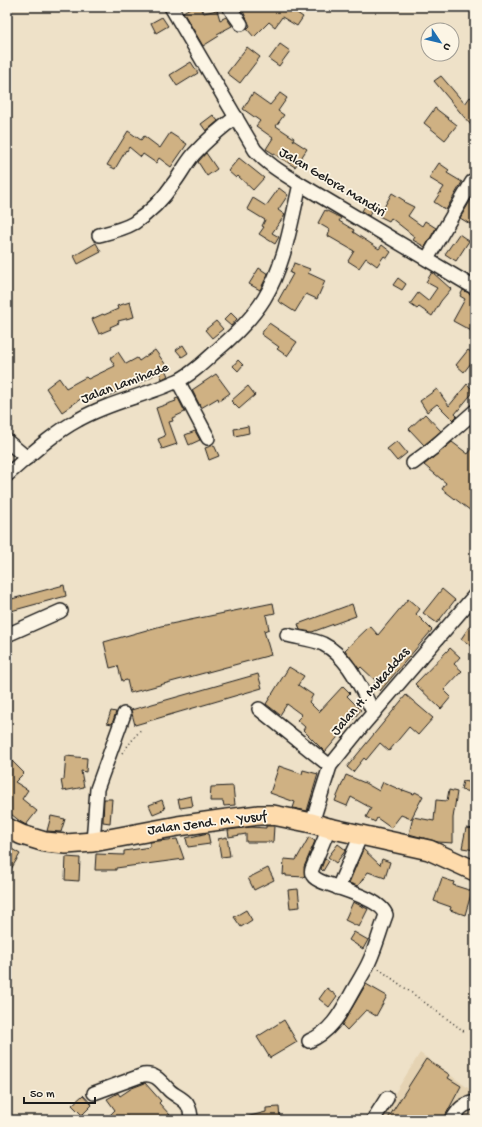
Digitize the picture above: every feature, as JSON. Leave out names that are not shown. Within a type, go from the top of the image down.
[{"type":"highway","name":"Jalan Jend. M. Yusuf","points":[[7,828],[22,835],[55,844],[93,842],[178,826],[259,815],[280,816],[429,850],[475,871]]},
{"type":"street","name":"Jalan Gelora Mandiri","points":[[172,7],[255,150],[263,159],[300,184],[475,288]]},
{"type":"street","points":[[229,7],[241,24]]},
{"type":"street","points":[[99,235],[133,223],[145,214],[173,185],[193,155],[217,131],[236,117]]},
{"type":"street","points":[[428,259],[474,180]]},
{"type":"street","name":"Jalan Lamihade","points":[[7,475],[63,429],[79,419],[178,381],[200,365],[231,338],[245,324],[264,299],[276,276],[285,248],[300,184]]},
{"type":"street","points":[[178,381],[208,438]]},
{"type":"street","points":[[413,463],[433,448],[475,411]]},
{"type":"street","points":[[7,441],[27,458]]},
{"type":"street","name":"Jalan H. Mukaddas","points":[[369,962],[386,915],[385,911],[364,897],[314,878],[311,872],[330,766],[374,712],[475,595]]},
{"type":"street","points":[[7,635],[61,611]]},
{"type":"street","points":[[286,635],[322,644],[339,656],[357,680],[374,712]]},
{"type":"street","points":[[259,709],[330,766]]},
{"type":"street","points":[[93,842],[97,789],[124,714]]},
{"type":"street","points":[[338,888],[361,834]]},
{"type":"street","points":[[309,1041],[318,1037],[333,1024],[369,962]]},
{"type":"street","points":[[94,1093],[143,1074],[149,1074],[158,1078],[170,1091],[184,1100],[189,1106],[192,1120]]},
{"type":"street","points":[[373,1120],[387,1098]]},
{"type":"street","points":[[452,1120],[459,1108],[475,1102]]},
{"type":"path","points":[[369,962],[466,1032]]},
{"type":"shaded area","points":[[420,1053],[475,1093],[475,1120],[378,1120]]},
{"type":"building","points":[[192,7],[200,7],[204,13],[217,10],[220,20],[226,17],[232,26],[217,34],[219,36],[203,46],[183,12]]},
{"type":"building","points":[[241,7],[288,7],[303,17],[297,26],[282,17],[275,27],[269,22],[254,37],[247,29],[250,26]]},
{"type":"building","points":[[162,17],[168,26],[156,33],[151,23]]},
{"type":"building","points":[[280,44],[290,51],[279,66],[269,59]]},
{"type":"building","points":[[247,47],[260,57],[240,83],[227,73]]},
{"type":"building","points":[[191,62],[198,73],[177,86],[170,75]]},
{"type":"building","points":[[441,76],[465,104],[470,97],[475,100],[475,130],[434,81]]},
{"type":"building","points":[[253,93],[270,105],[280,93],[287,98],[278,111],[284,115],[276,126],[307,149],[295,167],[266,149],[273,138],[256,126],[260,121],[243,109]]},
{"type":"building","points":[[435,108],[457,125],[445,140],[424,123]]},
{"type":"building","points":[[213,115],[218,121],[206,131],[201,124]]},
{"type":"building","points":[[128,131],[141,140],[144,136],[160,148],[170,133],[187,144],[171,167],[159,158],[156,163],[143,154],[141,157],[129,147],[115,169],[107,165]]},
{"type":"building","points":[[206,153],[217,169],[207,176],[198,162]]},
{"type":"building","points":[[239,158],[264,178],[253,190],[238,176],[236,178],[228,171]]},
{"type":"building","points":[[439,163],[449,170],[447,173],[462,182],[446,210],[434,202],[444,187],[429,178]]},
{"type":"building","points":[[279,188],[288,195],[278,210],[285,215],[272,233],[279,237],[275,244],[259,234],[264,227],[262,226],[265,220],[247,209],[253,198],[266,206]]},
{"type":"building","points":[[392,193],[414,207],[408,216],[422,226],[425,221],[436,228],[425,247],[413,240],[415,237],[391,218],[389,221],[379,216]]},
{"type":"building","points":[[475,193],[475,227],[460,218]]},
{"type":"building","points":[[366,204],[373,208],[369,216],[362,211]]},
{"type":"building","points":[[325,210],[341,218],[339,221],[354,230],[353,232],[379,249],[382,245],[391,252],[387,258],[384,256],[377,266],[366,258],[359,268],[348,261],[354,251],[328,236],[330,230],[318,223]]},
{"type":"building","points":[[459,234],[469,241],[456,261],[445,254]]},
{"type":"building","points":[[96,243],[101,252],[78,264],[74,256]]},
{"type":"building","points":[[294,263],[310,269],[308,273],[325,281],[317,299],[306,294],[295,312],[278,301],[293,274],[290,273]]},
{"type":"building","points":[[259,268],[268,274],[260,290],[249,284]]},
{"type":"building","points":[[432,272],[451,289],[441,301],[432,316],[419,307],[417,309],[410,304],[418,293],[428,301],[437,288],[426,282]]},
{"type":"building","points":[[398,278],[406,284],[402,290],[393,285]]},
{"type":"building","points":[[463,290],[475,296],[475,333],[453,321],[465,299],[460,296]]},
{"type":"building","points":[[130,302],[134,317],[118,321],[119,323],[110,327],[111,329],[99,334],[92,319],[118,309],[117,306]]},
{"type":"building","points":[[231,313],[237,319],[231,326],[224,320]]},
{"type":"building","points":[[216,321],[223,329],[212,338],[205,330]]},
{"type":"building","points":[[269,323],[297,342],[287,356],[277,349],[279,347],[261,334]]},
{"type":"building","points":[[183,345],[188,353],[182,357],[176,350]]},
{"type":"building","points":[[155,350],[166,365],[164,367],[168,376],[162,379],[159,372],[138,384],[137,382],[110,395],[107,390],[85,403],[82,398],[62,412],[46,388],[59,378],[66,388],[86,377],[88,379],[115,366],[110,358],[118,352],[126,364],[137,358],[139,361]]},
{"type":"building","points":[[468,350],[475,355],[475,367],[471,363],[464,372],[456,365]]},
{"type":"building","points":[[238,360],[243,365],[238,371],[233,366]]},
{"type":"building","points":[[216,374],[230,393],[219,401],[218,398],[201,408],[192,390]]},
{"type":"building","points":[[467,384],[474,391],[455,414],[457,416],[453,420],[437,404],[427,412],[420,401],[437,389],[449,406]]},
{"type":"building","points":[[248,386],[255,395],[239,409],[231,401]]},
{"type":"building","points":[[178,398],[185,412],[172,418],[173,421],[169,422],[177,444],[162,449],[158,439],[165,436],[156,408],[176,401],[175,399]]},
{"type":"building","points":[[425,414],[441,431],[424,445],[409,429]]},
{"type":"building","points":[[248,426],[249,433],[235,436],[234,429]]},
{"type":"building","points":[[195,431],[200,440],[189,445],[185,435]]},
{"type":"building","points":[[397,441],[407,453],[397,461],[387,449]]},
{"type":"building","points":[[452,442],[468,454],[475,445],[475,514],[442,489],[446,483],[424,465]]},
{"type":"building","points":[[214,445],[219,456],[209,460],[205,448]]},
{"type":"building","points":[[64,585],[66,596],[11,611],[8,600]]},
{"type":"building","points":[[442,589],[455,600],[437,623],[423,613]]},
{"type":"building","points":[[408,599],[420,609],[416,614],[432,630],[380,691],[373,684],[376,681],[361,667],[359,669],[345,650],[370,626],[378,635]]},
{"type":"building","points":[[273,603],[275,613],[266,615],[269,629],[264,631],[271,655],[130,693],[127,680],[122,681],[118,666],[110,668],[104,642],[161,626]]},
{"type":"building","points":[[352,604],[356,616],[312,632],[300,630],[298,624]]},
{"type":"building","points":[[475,618],[475,648],[461,639]]},
{"type":"building","points":[[450,648],[460,657],[454,664],[462,671],[444,690],[451,697],[441,709],[415,684]]},
{"type":"building","points":[[289,667],[304,676],[298,685],[313,695],[309,702],[319,712],[343,686],[350,693],[347,696],[361,710],[325,752],[303,730],[305,727],[297,720],[302,715],[287,704],[280,715],[266,704]]},
{"type":"building","points":[[258,674],[262,688],[135,725],[131,710]]},
{"type":"building","points":[[406,695],[433,718],[418,735],[409,727],[389,751],[380,743],[366,760],[364,758],[353,772],[347,767]]},
{"type":"building","points":[[111,711],[116,712],[112,724],[107,723]]},
{"type":"building","points":[[7,756],[24,773],[15,782],[28,790],[22,799],[37,811],[26,825],[7,811]]},
{"type":"building","points":[[66,756],[87,758],[86,772],[81,771],[84,787],[63,791],[61,780],[64,780]]},
{"type":"building","points":[[279,766],[302,774],[303,770],[318,774],[307,811],[293,808],[295,802],[270,793]]},
{"type":"building","points":[[346,775],[379,791],[383,782],[403,791],[414,794],[415,792],[423,796],[411,819],[401,815],[391,828],[377,818],[375,822],[366,817],[371,808],[351,797],[347,806],[335,801]]},
{"type":"building","points":[[463,781],[475,783],[475,793],[461,790]]},
{"type":"building","points":[[233,786],[235,805],[224,806],[223,801],[210,801],[211,787]]},
{"type":"building","points":[[449,790],[457,792],[453,818],[453,843],[438,842],[409,834],[413,817],[434,821],[436,800],[447,801]]},
{"type":"building","points":[[191,796],[193,806],[180,808],[178,799]]},
{"type":"building","points":[[104,799],[112,799],[110,823],[103,822]]},
{"type":"building","points":[[162,800],[165,809],[153,814],[149,805]]},
{"type":"building","points":[[51,816],[65,819],[61,832],[47,831]]},
{"type":"building","points":[[266,826],[274,826],[273,842],[246,842],[246,834],[229,837],[228,830],[251,827],[266,828]]},
{"type":"building","points":[[466,828],[475,829],[475,850],[462,848]]},
{"type":"building","points":[[208,833],[210,844],[188,847],[186,838]]},
{"type":"building","points":[[227,837],[230,856],[221,857],[218,839]]},
{"type":"building","points":[[309,837],[315,841],[304,867],[305,877],[286,876],[286,874],[283,875],[284,859],[296,860]]},
{"type":"building","points":[[177,839],[184,859],[116,868],[116,870],[95,870],[96,854],[124,855],[124,851],[150,847],[150,842]]},
{"type":"building","points":[[338,844],[346,850],[336,863],[328,857]]},
{"type":"building","points":[[7,846],[20,854],[7,876]]},
{"type":"building","points":[[363,849],[380,865],[382,859],[390,862],[385,878],[368,872],[358,886],[349,883]]},
{"type":"building","points":[[66,857],[80,858],[79,881],[65,880]]},
{"type":"building","points":[[325,858],[329,861],[323,871],[321,869]]},
{"type":"building","points":[[268,868],[274,880],[254,890],[248,878]]},
{"type":"building","points":[[442,878],[454,882],[453,885],[472,891],[465,915],[450,910],[451,907],[434,901]]},
{"type":"building","points":[[298,889],[300,907],[290,908],[288,890]]},
{"type":"building","points":[[353,902],[368,909],[359,927],[345,920]]},
{"type":"building","points":[[246,910],[252,920],[241,927],[234,917]]},
{"type":"building","points":[[354,932],[368,940],[363,949],[349,940]]},
{"type":"building","points":[[366,984],[387,996],[376,1016],[366,1010],[347,1030],[342,1025]]},
{"type":"building","points":[[327,988],[337,996],[329,1007],[319,999]]},
{"type":"building","points":[[284,1020],[297,1042],[270,1058],[257,1037]]},
{"type":"building","points":[[426,1059],[450,1075],[448,1078],[461,1086],[443,1120],[387,1120]]},
{"type":"building","points":[[145,1083],[161,1101],[159,1103],[170,1115],[164,1120],[130,1120],[127,1116],[123,1120],[105,1120],[115,1110],[107,1099],[118,1093],[120,1096],[132,1088]]},
{"type":"building","points":[[83,1095],[92,1105],[82,1115],[72,1105]]},
{"type":"building","points":[[279,1107],[280,1120],[246,1120],[246,1117],[266,1112],[266,1108]]}]
